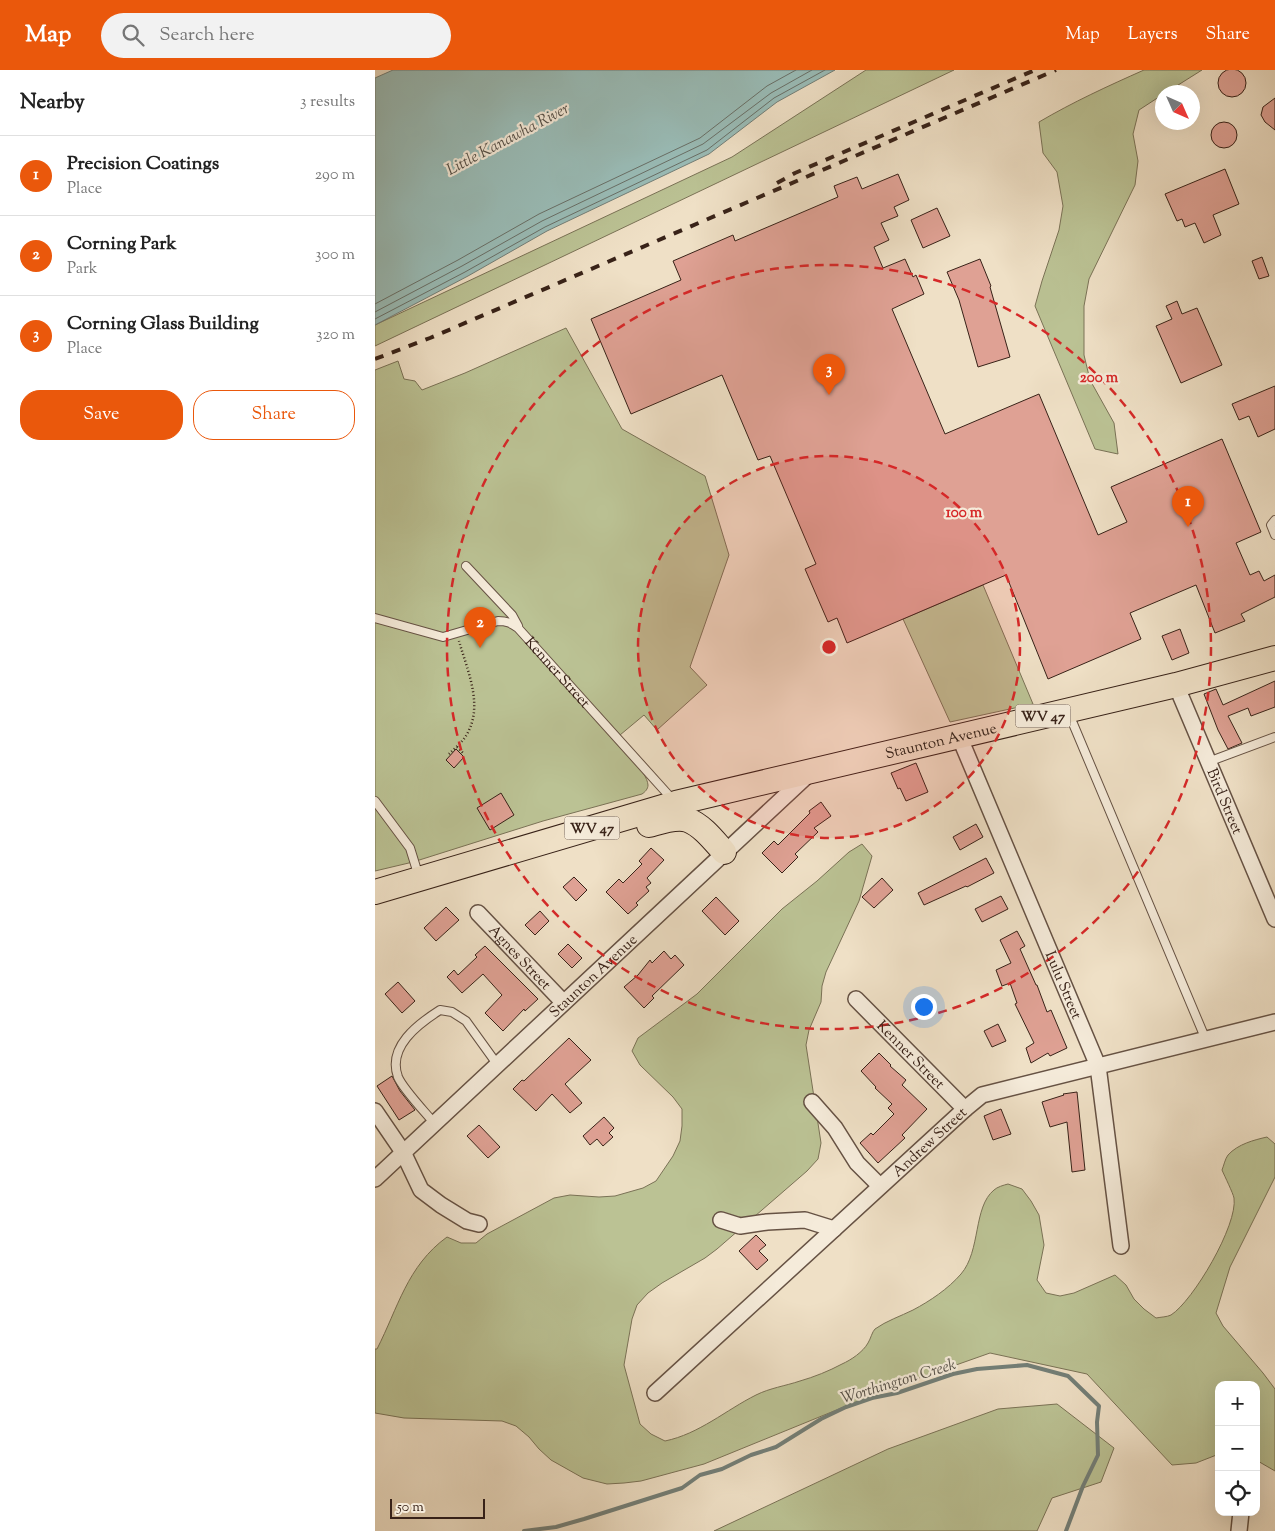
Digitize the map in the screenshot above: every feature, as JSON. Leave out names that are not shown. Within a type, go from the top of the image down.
[{"type":"main road","name":"Staunton Avenue","points":[[375,892],[676,803],[1176,685],[1275,658]]},
{"type":"main road","points":[[702,797],[707,832]]},
{"type":"main road","points":[[544,842],[581,842],[676,819],[688,820],[707,832],[724,852]]},
{"type":"street","name":"Bird Street","points":[[1176,685],[1275,919]]},
{"type":"street","name":"Lulu Street","points":[[959,736],[1098,1066],[1121,1246]]},
{"type":"street","name":"Staunton Avenue","points":[[375,1179],[811,772]]},
{"type":"street","name":"Agnes Street","points":[[478,913],[563,1002]]},
{"type":"street","name":"Kenner Street","points":[[856,999],[965,1109]]},
{"type":"street","name":"Andrew Street","points":[[655,1393],[981,1095],[1275,1022]]},
{"type":"street","points":[[812,1102],[835,1128],[857,1163],[880,1186]]},
{"type":"street","points":[[375,1111],[403,1152],[421,1190],[467,1221],[479,1224]]},
{"type":"street","points":[[721,1220],[740,1226],[767,1222],[805,1220],[833,1229]]},
{"type":"street","points":[[1239,1531],[1241,1516]]},
{"type":"lane","points":[[1275,520],[1271,524],[1275,535]]},
{"type":"lane","points":[[466,566],[512,615],[519,628]]},
{"type":"lane","name":"Kenner Street","points":[[375,618],[443,637],[505,621],[511,622],[519,628],[676,803]]},
{"type":"lane","points":[[1067,711],[1206,1040]]},
{"type":"lane","points":[[1208,762],[1275,738]]},
{"type":"lane","points":[[375,801],[410,848],[420,879]]},
{"type":"lane","points":[[434,1123],[399,1078],[395,1064],[397,1052],[406,1038],[424,1020],[440,1010],[452,1012],[466,1021],[497,1064]]},
{"type":"path","points":[[449,754],[467,733],[475,707],[475,696],[457,633]]},
{"type":"path","points":[[456,747],[463,753]]},
{"type":"green space","points":[[866,70],[954,70],[375,346],[375,325],[732,157]]},
{"type":"green space","points":[[1144,70],[1202,70],[1178,85],[1155,85],[1155,100],[1139,110],[1133,134],[1138,161],[1135,185],[1089,279],[1084,306],[1084,355],[1090,380],[1114,423],[1118,454],[1095,449],[1035,306],[1059,230],[1063,206],[1057,172],[1043,153],[1039,122],[1104,88]]},
{"type":"green space","points":[[566,328],[622,429],[705,476],[729,555],[690,667],[707,685],[657,730],[644,715],[614,740],[639,767],[647,779],[647,788],[642,794],[543,821],[413,862],[375,871],[375,370],[398,361],[404,379],[415,381],[422,390]]},
{"type":"green space","points":[[983,585],[1033,704],[950,722],[903,619]]},
{"type":"green space","points":[[862,844],[872,856],[859,901],[826,972],[822,986],[821,1002],[809,1030],[806,1045],[821,1143],[818,1159],[807,1171],[717,1249],[662,1283],[648,1293],[637,1305],[632,1319],[624,1365],[640,1424],[651,1434],[665,1441],[677,1438],[701,1427],[761,1393],[816,1376],[853,1358],[866,1346],[875,1329],[932,1299],[961,1274],[972,1254],[980,1218],[987,1198],[995,1189],[1008,1184],[1022,1189],[1039,1215],[1044,1245],[1037,1280],[1046,1293],[1060,1296],[1074,1293],[1115,1275],[1126,1285],[1134,1299],[1156,1318],[1171,1315],[1191,1295],[1202,1279],[1229,1226],[1234,1198],[1222,1170],[1227,1157],[1241,1145],[1267,1137],[1275,1144],[1275,1177],[1230,1267],[1216,1313],[1223,1326],[1275,1389],[1275,1471],[1260,1462],[1260,1381],[1215,1381],[1215,1456],[1196,1463],[1172,1465],[1087,1374],[990,1353],[888,1389],[704,1464],[641,1481],[624,1483],[607,1484],[583,1478],[551,1460],[516,1426],[502,1421],[404,1418],[375,1413],[375,1349],[377,1349],[413,1274],[433,1248],[447,1237],[461,1243],[476,1243],[487,1234],[554,1198],[570,1195],[615,1196],[643,1188],[656,1181],[673,1156],[680,1141],[682,1109],[673,1097],[640,1065],[632,1051],[638,1038],[697,994],[782,909],[849,852]]},
{"type":"green space","points":[[1057,1404],[1114,1448],[1101,1482],[1052,1498],[1037,1531],[714,1531],[888,1449],[998,1409]]},
{"type":"water","name":"Little Kanawha River","points":[[393,70],[835,70],[777,102],[709,154],[547,231],[468,276],[375,325],[375,78]]},
{"type":"building","points":[[1232,69],[1242,73],[1246,83],[1242,93],[1232,97],[1222,93],[1218,83],[1222,73]]},
{"type":"building","points":[[1275,98],[1275,130],[1265,122],[1261,115],[1263,107]]},
{"type":"building","points":[[1224,122],[1233,126],[1237,135],[1233,144],[1224,148],[1215,144],[1211,135],[1215,126]]},
{"type":"building","points":[[1225,169],[1239,204],[1213,215],[1221,235],[1204,243],[1195,223],[1185,227],[1182,219],[1177,221],[1165,194]]},
{"type":"building","points":[[898,174],[909,200],[894,207],[898,216],[881,223],[889,240],[874,247],[883,268],[905,259],[913,277],[916,275],[924,294],[892,309],[945,434],[1039,394],[1098,535],[1127,522],[1111,487],[1222,439],[1261,532],[1236,543],[1250,575],[1259,571],[1264,581],[1275,575],[1275,597],[1241,614],[1245,621],[1215,633],[1196,585],[1130,613],[1141,639],[1048,679],[1006,575],[847,643],[837,618],[828,622],[805,569],[816,564],[770,456],[758,460],[722,375],[631,414],[591,319],[681,280],[673,261],[733,235],[735,241],[838,197],[834,186],[857,177],[862,189]]},
{"type":"building","points":[[937,208],[950,236],[923,248],[911,220]]},
{"type":"building","points":[[1262,257],[1269,276],[1259,279],[1252,261]]},
{"type":"building","points":[[980,259],[991,286],[1010,357],[978,367],[959,300],[947,272]]},
{"type":"building","points":[[1177,301],[1182,314],[1197,308],[1222,365],[1181,383],[1156,326],[1172,319],[1166,306]]},
{"type":"building","points":[[1275,386],[1275,429],[1258,437],[1249,416],[1239,420],[1232,404]]},
{"type":"building","points":[[1180,629],[1189,653],[1172,660],[1162,636]]},
{"type":"building","points":[[1275,681],[1275,707],[1251,716],[1248,708],[1228,716],[1242,743],[1228,749],[1218,730],[1204,694],[1216,689],[1223,705]]},
{"type":"building","points":[[456,749],[464,757],[454,768],[446,760]]},
{"type":"building","points":[[916,763],[928,792],[906,801],[891,773]]},
{"type":"building","points":[[501,793],[514,815],[490,830],[477,808]]},
{"type":"building","points":[[821,802],[831,816],[814,828],[818,832],[795,854],[798,857],[782,873],[762,853],[774,841],[778,845],[810,813],[809,811]]},
{"type":"building","points":[[976,824],[983,837],[960,850],[953,837]]},
{"type":"building","points":[[651,848],[664,860],[647,878],[651,883],[646,887],[649,891],[636,903],[638,905],[628,914],[606,892],[619,879],[623,883],[642,864],[639,861]]},
{"type":"building","points":[[986,858],[994,873],[967,887],[924,905],[918,893]]},
{"type":"building","points":[[574,877],[587,890],[576,901],[563,887]]},
{"type":"building","points":[[882,878],[893,890],[874,908],[862,897]]},
{"type":"building","points":[[1001,896],[1008,909],[982,922],[975,909]]},
{"type":"building","points":[[716,897],[739,921],[725,935],[702,911]]},
{"type":"building","points":[[446,907],[459,920],[436,941],[424,928]]},
{"type":"building","points":[[540,911],[549,921],[535,935],[525,925]]},
{"type":"building","points":[[1017,931],[1025,946],[1020,949],[1047,1012],[1051,1010],[1067,1048],[1050,1056],[1048,1053],[1031,1063],[1026,1048],[1034,1043],[1015,1004],[1017,1003],[1010,983],[1002,986],[996,970],[1011,963],[1000,940]]},
{"type":"building","points":[[568,944],[582,958],[572,968],[558,954]]},
{"type":"building","points":[[485,946],[538,999],[525,1011],[524,1009],[503,1031],[485,1013],[502,995],[483,974],[462,993],[447,977],[454,970],[458,975],[477,957],[475,955]]},
{"type":"building","points":[[664,951],[671,959],[675,955],[684,965],[652,996],[654,998],[644,1008],[624,987],[638,975],[650,960],[652,963]]},
{"type":"building","points":[[398,982],[415,1001],[402,1013],[385,994]]},
{"type":"building","points":[[998,1024],[1006,1041],[992,1047],[984,1031]]},
{"type":"building","points":[[569,1038],[591,1060],[565,1084],[582,1103],[570,1113],[552,1094],[536,1111],[513,1089]]},
{"type":"building","points":[[879,1053],[906,1080],[902,1085],[927,1109],[902,1135],[905,1138],[878,1163],[860,1143],[871,1133],[873,1135],[894,1114],[888,1108],[892,1104],[861,1071]]},
{"type":"building","points":[[392,1076],[400,1091],[415,1110],[399,1120],[377,1086]]},
{"type":"building","points":[[1077,1092],[1085,1170],[1072,1172],[1067,1122],[1050,1127],[1042,1102],[1063,1094]]},
{"type":"building","points":[[1001,1109],[1011,1134],[993,1140],[984,1116]]},
{"type":"building","points":[[604,1117],[614,1128],[609,1133],[613,1137],[603,1146],[597,1139],[590,1145],[583,1136]]},
{"type":"building","points":[[479,1125],[500,1147],[488,1158],[467,1136]]},
{"type":"building","points":[[756,1235],[766,1245],[759,1251],[768,1260],[757,1270],[739,1251]]},
{"type":"waterway","name":"Worthington Creek","points":[[524,1531],[556,1527],[682,1488],[700,1475],[722,1469],[751,1455],[776,1447],[821,1419],[846,1407],[872,1398],[897,1393],[953,1374],[977,1369],[1027,1365],[1068,1376],[1099,1406],[1097,1422],[1098,1455],[1083,1486],[1066,1531]]},
{"type":"railway","points":[[777,183],[795,173],[1035,70]]},
{"type":"railway","points":[[375,359],[430,338],[1056,70]]},
{"type":"place","name":"Corning Glass Building","points":[[829,395]]},
{"type":"place","name":"Precision Coatings","points":[[1188,527]]},
{"type":"place","name":"Corning Park","points":[[480,648]]}]
